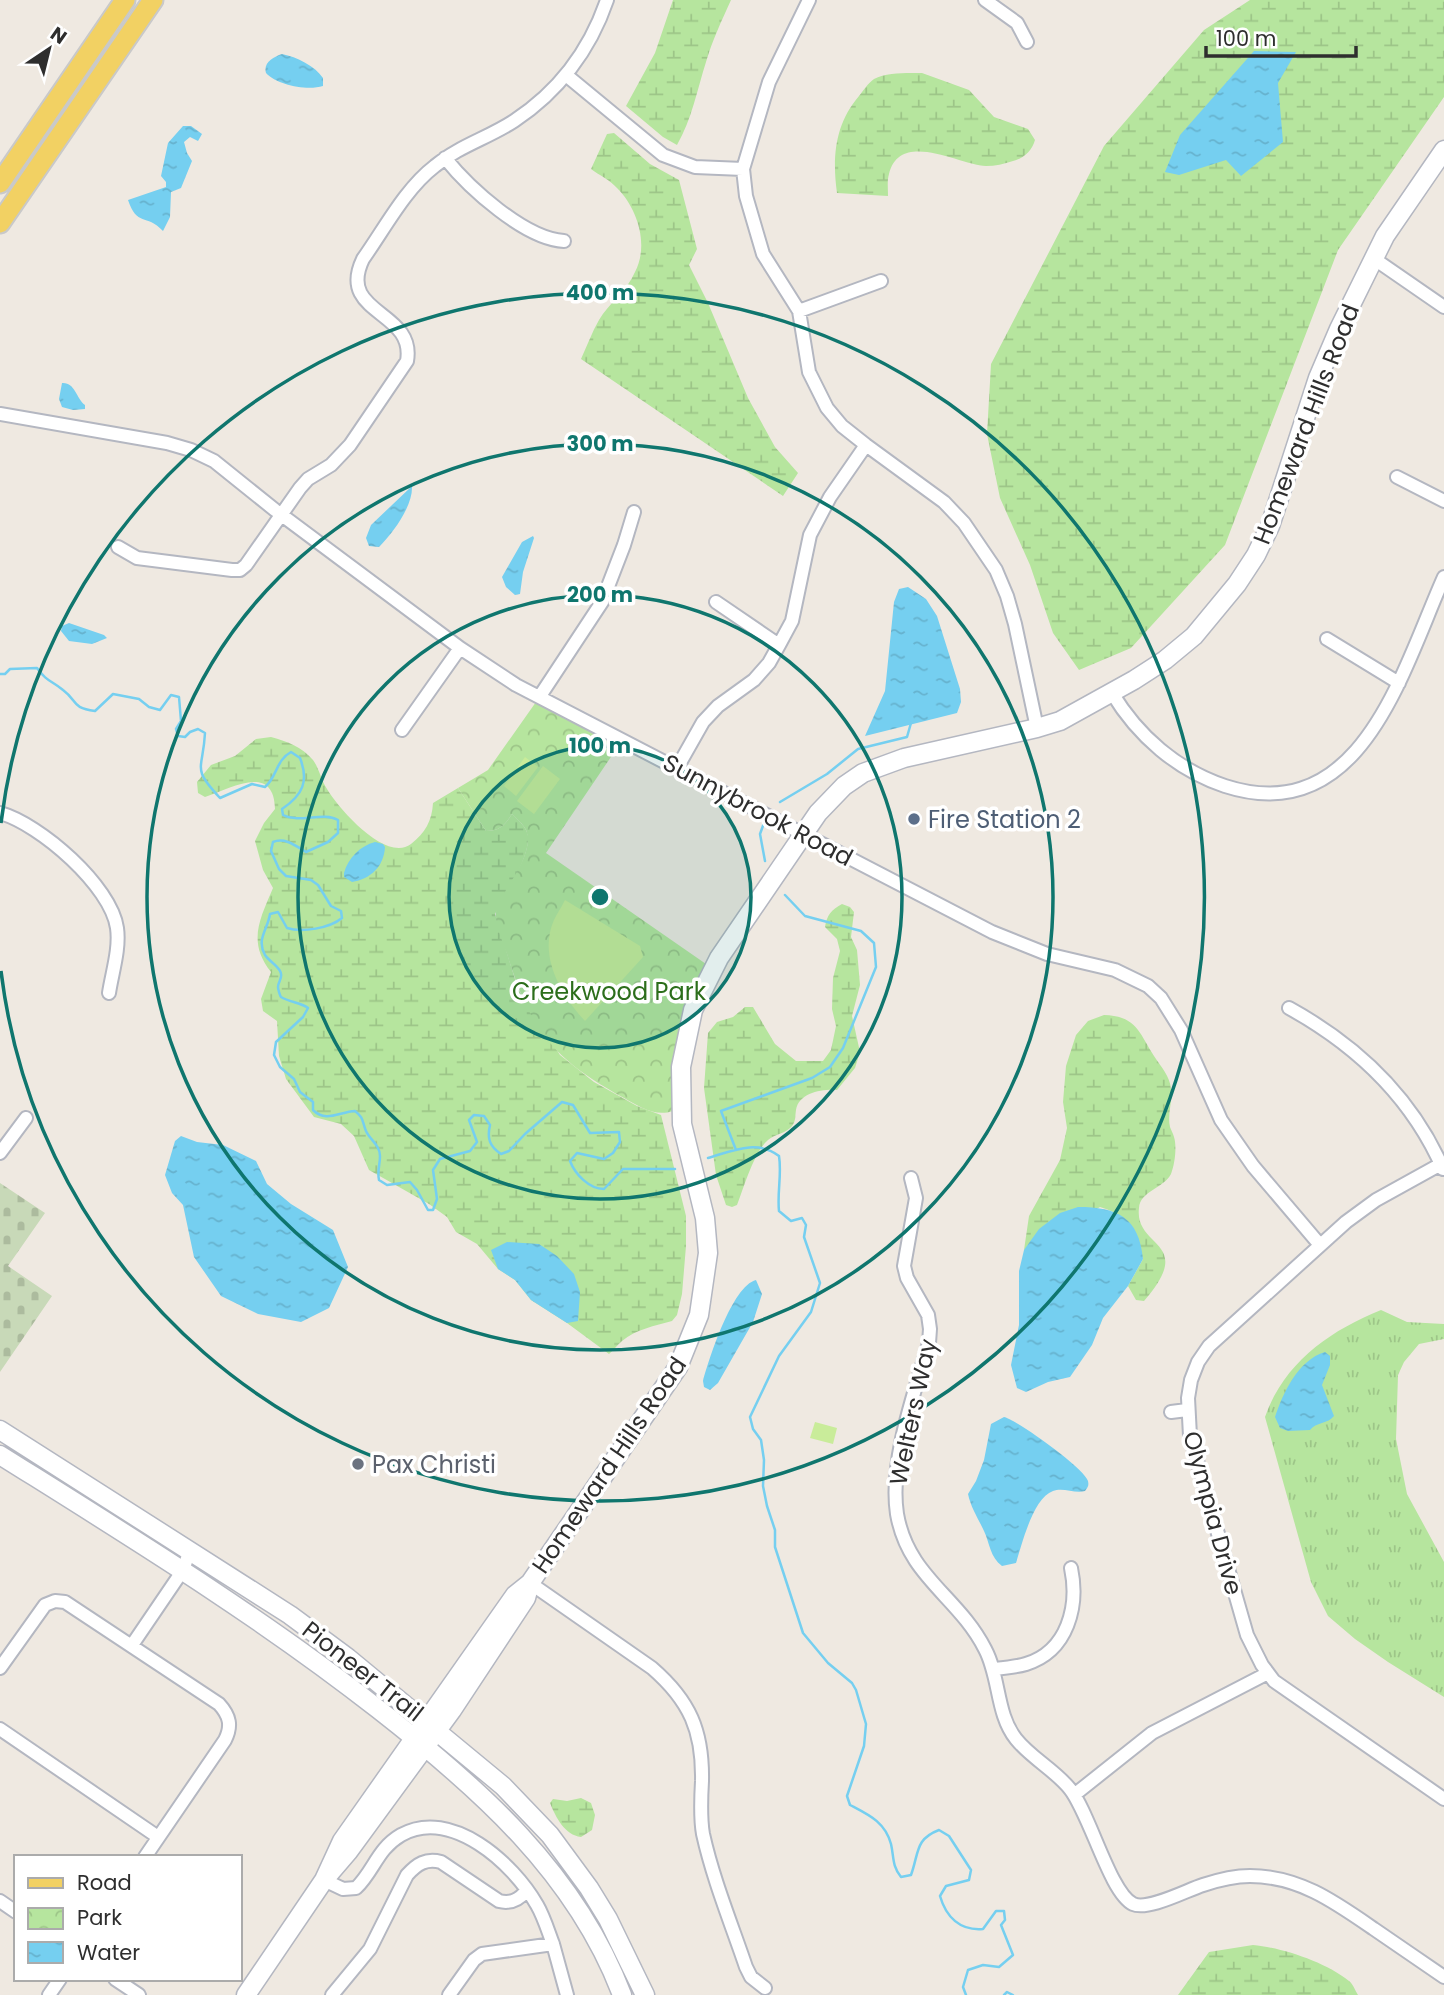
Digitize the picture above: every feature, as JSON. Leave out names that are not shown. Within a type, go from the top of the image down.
[{"type":"main road","points":[[0,183],[125,0]]},
{"type":"main road","points":[[0,223],[153,0]]},
{"type":"street","points":[[118,547],[137,558],[232,570],[240,570],[246,565],[308,479],[331,464],[349,446],[403,368],[414,346],[402,330],[364,301],[357,282],[358,270],[411,190],[424,176],[470,142],[514,121],[566,75],[588,44],[606,0]]},
{"type":"street","points":[[809,0],[769,82],[743,169],[746,195],[763,254],[799,311],[809,372],[827,408],[842,426],[944,502],[981,546],[996,570],[1007,596],[1037,728]]},
{"type":"street","points":[[985,0],[1017,23],[1027,41]]},
{"type":"street","points":[[566,75],[663,155],[695,167],[743,169]]},
{"type":"street","name":"Homeward Hills Road","points":[[246,1995],[324,1880],[342,1841],[505,1631],[526,1598],[530,1583],[678,1367],[693,1333],[704,1294],[708,1253],[705,1218],[682,1124],[680,1086],[685,1039],[693,1010],[719,958],[818,813],[836,794],[863,773],[883,764],[1060,721],[1165,660],[1194,636],[1237,584],[1256,555],[1273,516],[1318,378],[1373,258],[1444,150]]},
{"type":"street","points":[[445,158],[481,196],[539,236],[564,241]]},
{"type":"street","points":[[1373,258],[1444,307]]},
{"type":"street","points":[[799,311],[881,281]]},
{"type":"street","name":"Sunnybrook Road","points":[[0,414],[155,441],[191,450],[214,461],[281,514],[496,673],[1019,945],[1115,970],[1148,986],[1172,1013],[1221,1120],[1254,1167],[1320,1245]]},
{"type":"street","points":[[677,768],[703,722],[718,706],[754,680],[769,663],[792,621],[810,535],[830,498],[866,445]]},
{"type":"street","points":[[1397,477],[1444,501]]},
{"type":"street","points":[[540,696],[602,601],[634,512]]},
{"type":"street","points":[[1112,693],[1133,723],[1171,759],[1194,774],[1217,784],[1263,795],[1303,790],[1321,782],[1353,756],[1399,683],[1444,577]]},
{"type":"street","points":[[716,602],[779,645]]},
{"type":"street","points":[[1327,639],[1399,683]]},
{"type":"street","points":[[402,730],[460,648]]},
{"type":"street","points":[[0,813],[21,821],[40,833],[99,888],[107,900],[117,929],[108,993]]},
{"type":"street","points":[[1289,1008],[1324,1027],[1364,1060],[1408,1107],[1427,1134],[1442,1167]]},
{"type":"street","points":[[0,1153],[26,1118]]},
{"type":"street","name":"Olympia Drive","points":[[1442,1167],[1376,1200],[1320,1245],[1209,1346],[1198,1362],[1191,1380],[1187,1410],[1190,1436],[1247,1635],[1268,1673],[1274,1681],[1444,1799]]},
{"type":"street","name":"Welters Way","points":[[911,1178],[916,1198],[904,1266],[907,1278],[928,1315],[930,1329],[929,1343],[896,1467],[897,1513],[910,1554],[923,1573],[958,1608],[974,1629],[993,1669],[1003,1715],[1016,1740],[1054,1773],[1074,1795],[1088,1820],[1118,1890],[1132,1904],[1148,1905],[1225,1878],[1259,1876],[1292,1882],[1334,1901],[1444,1977]]},
{"type":"street","points":[[1171,1412],[1187,1410]]},
{"type":"street","name":"Pioneer Trail","points":[[0,1430],[309,1629],[432,1725],[503,1786],[550,1835],[589,1888],[608,1919],[645,1995]]},
{"type":"street","name":"Pioneer Trail","points":[[0,1455],[284,1637],[419,1742],[493,1806],[565,1890],[594,1936],[622,1995]]},
{"type":"street","points":[[132,1645],[183,1570],[190,1550]]},
{"type":"street","points":[[993,1669],[1028,1663],[1042,1656],[1063,1636],[1073,1609],[1075,1594],[1071,1568]]},
{"type":"street","points":[[530,1583],[652,1668],[684,1701],[700,1743],[702,1830],[708,1853],[746,1967],[751,1977],[765,1989]]},
{"type":"street","points":[[0,1668],[39,1612],[55,1601],[74,1605],[219,1704],[226,1712],[230,1721],[225,1740],[146,1855]]},
{"type":"street","points":[[1074,1795],[1152,1733],[1268,1673]]},
{"type":"street","points":[[0,1729],[158,1837]]},
{"type":"street","points":[[324,1880],[343,1889],[356,1888],[392,1841],[418,1829],[434,1827],[450,1830],[481,1845],[506,1866],[527,1890],[554,1944],[568,1995]]},
{"type":"street","points":[[332,1995],[370,1949],[407,1875],[416,1865],[435,1860],[441,1862],[506,1902],[514,1902],[527,1890]]},
{"type":"street","points":[[449,1995],[474,1959],[482,1954],[554,1944]]},
{"type":"street","points":[[118,1981],[139,1995]]},
{"type":"green space","points":[[673,0],[731,0],[711,46],[690,115],[677,145],[663,137],[626,106],[655,53]]},
{"type":"green space","points":[[1250,0],[1444,0],[1444,97],[1338,250],[1225,545],[1131,648],[1079,670],[1053,633],[1030,565],[1000,498],[987,434],[991,364],[1104,146],[1204,30]]},
{"type":"green space","points":[[922,73],[969,90],[994,117],[1028,129],[1035,140],[1030,151],[1017,160],[986,166],[918,151],[905,154],[895,161],[889,174],[888,196],[837,193],[835,154],[840,130],[851,107],[874,79],[891,74]]},
{"type":"green space","points":[[614,133],[650,164],[679,180],[697,249],[689,265],[748,398],[775,447],[798,473],[783,496],[581,359],[599,320],[632,279],[641,250],[639,228],[631,206],[614,185],[591,169],[607,134]]},
{"type":"green space","name":"Creekwood Park","points":[[536,702],[619,745],[546,853],[706,964],[678,1034],[673,1072],[673,1111],[660,1113],[642,1108],[600,1084],[562,1056],[536,1023],[525,1003],[500,934],[496,918],[497,908],[525,855],[528,838],[526,830],[512,814],[502,827],[486,831],[458,788],[488,770]]},
{"type":"green space","points":[[271,737],[304,751],[315,763],[327,789],[342,809],[364,831],[389,846],[401,848],[411,844],[427,826],[433,803],[458,788],[486,831],[502,827],[512,814],[524,826],[528,845],[516,876],[495,914],[518,989],[560,1055],[594,1082],[637,1106],[661,1115],[686,1216],[682,1294],[677,1315],[672,1321],[633,1334],[609,1354],[531,1300],[515,1280],[498,1269],[477,1244],[456,1232],[447,1217],[369,1170],[354,1136],[341,1124],[314,1117],[286,1079],[279,1056],[277,1021],[263,1011],[261,999],[271,972],[259,951],[258,940],[260,920],[273,888],[263,870],[255,841],[275,809],[273,795],[267,786],[259,782],[249,782],[205,797],[198,793],[197,782],[211,765],[235,756],[256,739]]},
{"type":"green space","points":[[525,757],[538,767],[516,796],[504,786]]},
{"type":"green space","points":[[543,766],[560,779],[534,814],[517,801]]},
{"type":"green space","points":[[565,900],[640,946],[643,957],[585,1021],[560,987],[550,961],[550,934]]},
{"type":"green space","points":[[842,904],[854,912],[851,937],[857,950],[860,985],[852,1016],[860,1052],[855,1068],[837,1090],[818,1091],[801,1100],[792,1126],[768,1140],[758,1153],[737,1205],[726,1205],[716,1175],[704,1088],[708,1033],[717,1022],[733,1017],[745,1007],[753,1007],[775,1044],[796,1061],[823,1061],[831,1050],[836,1026],[832,1009],[833,978],[840,951],[837,939],[825,927],[830,913]]},
{"type":"green space","points":[[1104,1015],[1123,1018],[1135,1027],[1165,1072],[1171,1089],[1169,1122],[1174,1137],[1175,1155],[1171,1174],[1143,1197],[1139,1208],[1140,1221],[1145,1231],[1160,1247],[1165,1266],[1159,1281],[1144,1301],[1136,1300],[1128,1286],[1143,1259],[1136,1239],[1125,1220],[1111,1211],[1100,1207],[1024,1250],[1029,1216],[1060,1160],[1067,1128],[1063,1102],[1066,1066],[1076,1035],[1088,1021]]},
{"type":"green space","points":[[0,1183],[45,1213],[8,1266],[52,1296],[0,1372]]},
{"type":"green space","points":[[1381,1310],[1407,1322],[1444,1324],[1444,1339],[1419,1344],[1404,1362],[1398,1375],[1396,1439],[1407,1494],[1444,1562],[1444,1697],[1355,1639],[1328,1616],[1311,1582],[1265,1417],[1284,1380],[1311,1351],[1344,1328]]},
{"type":"green space","points":[[815,1422],[837,1428],[833,1444],[810,1438]]},
{"type":"green space","points":[[581,1798],[591,1803],[595,1815],[592,1830],[581,1837],[566,1829],[550,1803],[553,1799],[567,1801]]},
{"type":"green space","points":[[1253,1945],[1277,1949],[1316,1962],[1350,1982],[1358,1995],[1178,1995],[1209,1952]]},
{"type":"water","points":[[1254,51],[1296,52],[1278,83],[1283,142],[1241,176],[1226,160],[1179,175],[1165,172],[1180,135]]},
{"type":"water","points":[[282,54],[310,66],[323,78],[323,86],[293,86],[271,77],[266,73],[267,63]]},
{"type":"water","points":[[183,126],[191,126],[202,134],[198,141],[190,137],[184,142],[192,161],[181,188],[171,192],[170,217],[163,231],[135,214],[128,200],[166,187],[161,176],[168,143]]},
{"type":"water","points":[[62,383],[73,388],[85,409],[62,407],[59,399]]},
{"type":"water","points":[[412,486],[406,510],[396,527],[379,547],[369,546],[366,538],[371,525]]},
{"type":"water","points":[[533,536],[520,594],[515,595],[506,587],[502,577],[522,542]]},
{"type":"water","points":[[908,587],[926,599],[937,616],[960,689],[961,702],[957,713],[865,736],[885,691],[894,602],[899,589]]},
{"type":"water","points":[[69,623],[107,638],[92,644],[69,641],[61,631],[62,626]]},
{"type":"water","points":[[375,842],[385,847],[379,866],[365,878],[352,882],[344,877],[348,862],[355,853]]},
{"type":"water","points":[[181,1136],[197,1142],[223,1145],[256,1161],[267,1184],[291,1204],[333,1230],[348,1267],[329,1308],[301,1322],[258,1314],[221,1296],[194,1257],[183,1205],[172,1193],[165,1175],[175,1141]]},
{"type":"water","points":[[1078,1207],[1104,1209],[1124,1217],[1137,1233],[1143,1259],[1128,1286],[1103,1318],[1092,1345],[1070,1377],[1048,1382],[1026,1392],[1017,1388],[1011,1365],[1019,1325],[1019,1271],[1024,1250],[1039,1229],[1060,1213]]},
{"type":"water","points":[[507,1242],[539,1244],[557,1256],[574,1274],[580,1292],[578,1321],[567,1323],[531,1300],[515,1280],[498,1269],[491,1250]]},
{"type":"water","points":[[756,1280],[762,1294],[753,1322],[718,1383],[710,1390],[704,1387],[703,1381],[723,1324],[738,1295]]},
{"type":"water","points":[[1325,1352],[1330,1356],[1330,1365],[1322,1385],[1334,1416],[1310,1430],[1288,1431],[1280,1428],[1275,1417],[1287,1388],[1307,1362]]},
{"type":"water","points":[[1004,1417],[1022,1426],[1075,1466],[1088,1481],[1088,1487],[1085,1491],[1057,1490],[1046,1495],[1029,1522],[1016,1563],[1002,1566],[993,1554],[968,1494],[984,1460],[991,1424]]},
{"type":"waterway","points":[[0,674],[5,674],[10,669],[37,668],[78,706],[87,710],[95,711],[113,694],[139,699],[149,707],[160,710],[171,695],[179,697],[181,721],[176,729],[178,736],[185,737],[198,729],[205,733],[202,774],[220,798],[252,784],[265,787],[286,755],[291,752],[300,758],[304,781],[299,793],[282,809],[283,815],[297,818],[332,818],[338,820],[338,833],[328,842],[306,852],[282,841],[273,842],[271,851],[279,869],[286,876],[311,880],[318,885],[331,906],[341,911],[342,918],[323,927],[300,930],[287,928],[278,912],[270,914],[262,944],[265,955],[281,973],[278,987],[280,995],[308,1008],[303,1017],[276,1042],[274,1055],[280,1067],[294,1079],[300,1092],[313,1102],[313,1110],[318,1114],[328,1116],[355,1111],[360,1116],[380,1152],[379,1180],[387,1185],[410,1182],[428,1210],[433,1210],[437,1199],[433,1170],[440,1159],[470,1151],[477,1142],[469,1120],[474,1115],[484,1116],[490,1125],[490,1141],[501,1154],[509,1151],[562,1102],[573,1105],[590,1133],[619,1132],[620,1142],[613,1153],[604,1159],[577,1153],[570,1161],[575,1171],[588,1184],[604,1189],[623,1169],[675,1169]]},
{"type":"waterway","points":[[780,802],[827,774],[858,749],[907,737],[911,723]]},
{"type":"waterway","points":[[764,823],[760,834],[765,861]]},
{"type":"waterway","points":[[736,1150],[721,1111],[812,1078],[830,1067],[843,1048],[876,967],[874,943],[861,931],[805,916],[785,895]]},
{"type":"waterway","points":[[708,1158],[753,1147],[771,1151],[779,1156],[779,1211],[791,1221],[802,1218],[806,1225],[804,1237],[820,1283],[811,1312],[779,1356],[750,1417],[753,1429],[761,1440],[764,1460],[763,1486],[775,1530],[775,1547],[803,1633],[828,1663],[852,1683],[866,1724],[864,1746],[847,1796],[850,1805],[870,1816],[885,1830],[901,1877],[911,1875],[919,1848],[926,1838],[939,1830],[949,1836],[971,1870],[969,1880],[946,1886],[940,1896],[955,1921],[967,1928],[983,1929],[996,1911],[1004,1911],[1005,1920],[1001,1925],[1013,1955],[999,1967],[983,1965],[968,1970],[963,1987],[966,1995]]},
{"type":"waterway","points":[[1004,1995],[1007,1992],[1013,1995]]},
{"type":"place","name":"Fire Station 2","points":[[914,819]]},
{"type":"place","name":"Pax Christi","points":[[358,1464]]}]
